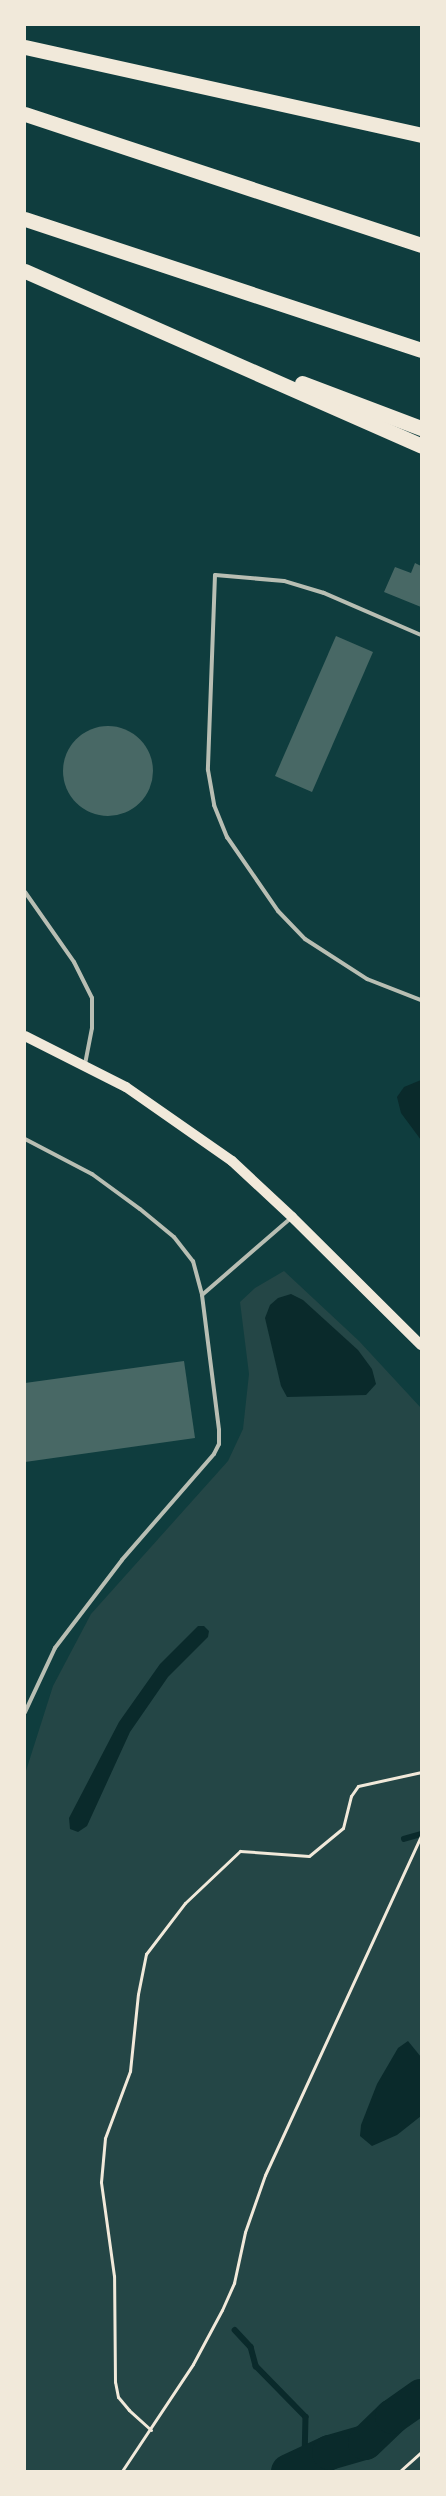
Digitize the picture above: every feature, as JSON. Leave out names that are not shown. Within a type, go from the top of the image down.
[{"type":"highway","points":[[25,47],[421,135]]},
{"type":"highway","points":[[25,114],[421,245]]},
{"type":"highway","points":[[25,219],[421,350]]},
{"type":"highway","points":[[25,271],[421,446]]},
{"type":"highway","points":[[114,310],[421,428]]},
{"type":"main road","points":[[25,1036],[85,1065],[162,1110],[232,1161],[292,1217],[421,1346]]},
{"type":"lane","points":[[421,635],[324,593],[284,581],[215,575],[208,770],[214,805],[227,837],[278,911],[305,938],[367,978],[421,1000]]},
{"type":"lane","points":[[25,892],[74,962],[92,998],[92,1028],[85,1065]]},
{"type":"lane","points":[[25,1139],[92,1174],[174,1237],[194,1261],[202,1295],[219,1444],[173,1503],[122,1560],[55,1648],[25,1712]]},
{"type":"lane","points":[[202,1295],[292,1217]]},
{"type":"path","points":[[151,2430],[129,2410],[118,2396],[115,2382],[114,2276],[107,2239],[101,2156],[130,2071],[138,1994],[146,1954],[157,1936],[185,1903],[240,1852],[309,1856],[343,1828],[351,1796],[367,1782],[421,1772]]},
{"type":"path","points":[[122,2471],[151,2430],[222,2310],[234,2283],[245,2232],[265,2175],[421,1836]]},
{"type":"path","points":[[400,2471],[421,2452]]},
{"type":"shaded area","points":[[421,1080],[421,1140],[401,1113],[397,1097],[404,1087]]},
{"type":"shaded area","points":[[284,1271],[359,1341],[421,1408],[421,2471],[25,2471],[25,1774],[53,1686],[91,1614],[228,1461],[243,1429],[249,1374],[240,1302],[255,1288]]},
{"type":"shaded area","points":[[291,1294],[303,1300],[358,1350],[372,1369],[376,1384],[366,1395],[287,1397],[281,1386],[265,1318],[270,1305],[278,1298]]},
{"type":"shaded area","points":[[198,1626],[204,1626],[209,1631],[208,1637],[168,1677],[130,1732],[87,1826],[78,1832],[70,1829],[69,1818],[119,1722],[160,1664]]},
{"type":"shaded area","points":[[408,2041],[421,2057],[421,2116],[397,2135],[372,2146],[360,2136],[361,2125],[377,2084],[398,2048]]},
{"type":"building","points":[[415,563],[421,566],[421,607],[384,592],[395,567],[411,573]]},
{"type":"building","points":[[336,636],[373,652],[312,792],[275,776]]},
{"type":"building","points":[[108,726],[125,730],[140,739],[149,754],[153,771],[149,788],[140,803],[125,812],[108,816],[91,812],[76,803],[67,788],[63,771],[67,754],[76,739],[91,730]]},
{"type":"building","points":[[184,1361],[195,1438],[25,1462],[25,1383]]},
{"type":"waterway","points":[[404,1839],[421,1834]]},
{"type":"waterway","points":[[235,2330],[251,2347],[256,2366],[306,2417],[305,2462]]},
{"type":"waterway","points":[[288,2471],[329,2452],[365,2442],[392,2416],[421,2396]]}]
